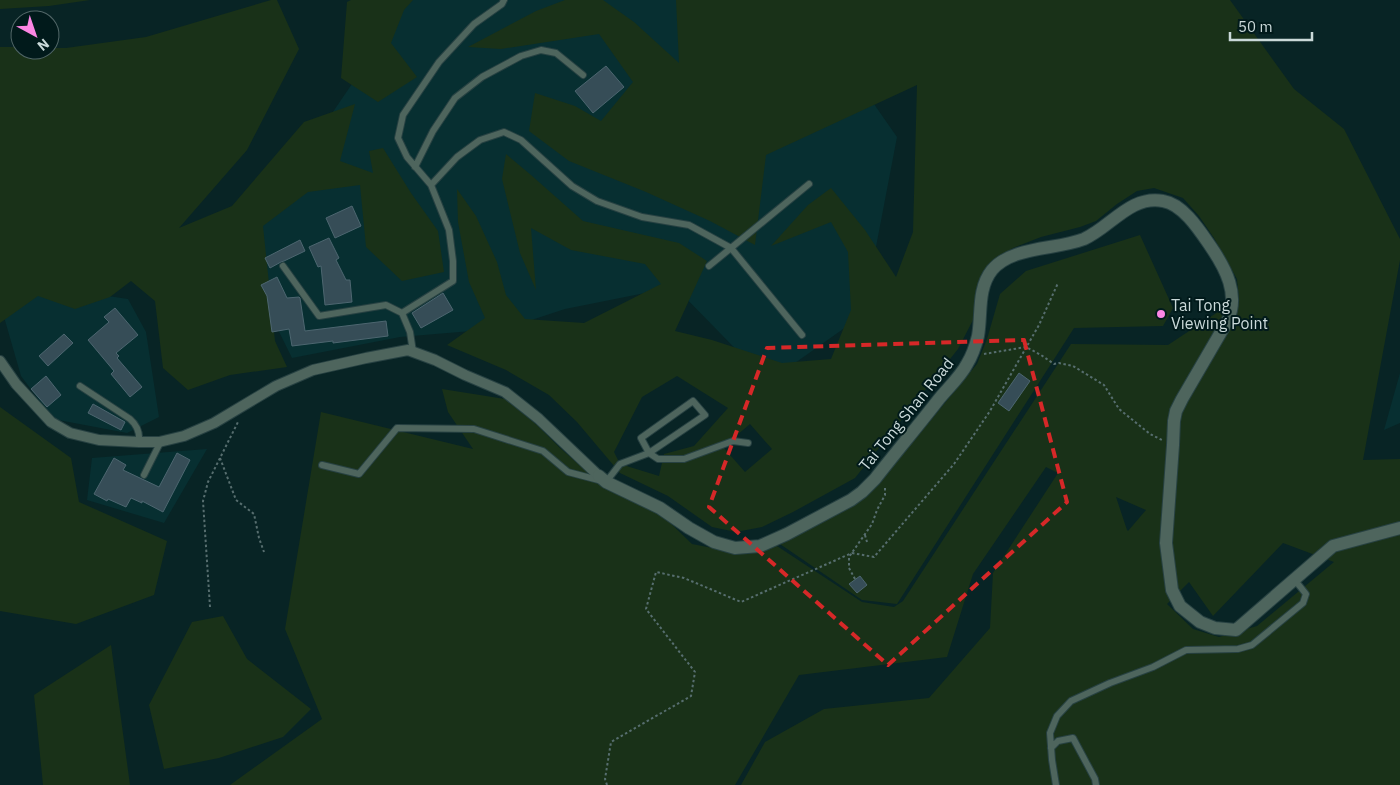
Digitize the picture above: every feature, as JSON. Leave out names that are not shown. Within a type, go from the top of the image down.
[{"type":"street","name":"Tai Tong Shan Road","points":[[0,361],[16,384],[51,422],[70,433],[99,440],[138,442],[161,441],[184,436],[214,423],[276,386],[314,370],[408,350],[435,360],[465,376],[505,392],[538,419],[603,479],[660,508],[714,542],[735,548],[760,546],[851,500],[875,479],[968,364],[978,336],[984,288],[990,273],[998,264],[1018,254],[1083,239],[1127,209],[1147,200],[1158,200],[1173,204],[1185,214],[1213,249],[1228,277],[1233,299],[1226,325],[1182,399],[1176,411],[1174,421],[1166,543],[1172,590],[1180,606],[1200,622],[1215,628],[1236,630],[1334,546],[1400,528]]},
{"type":"lane","points":[[402,313],[453,281],[449,230],[431,185],[407,157],[398,138],[403,114],[439,62],[474,24],[502,4],[504,0]]},
{"type":"lane","points":[[416,167],[433,131],[455,98],[482,77],[521,56],[541,50],[556,53],[583,75]]},
{"type":"lane","points":[[431,185],[457,156],[480,140],[504,132],[522,140],[572,186],[597,201],[642,217],[689,225],[731,248],[802,335]]},
{"type":"lane","points":[[709,266],[809,184]]},
{"type":"lane","points":[[283,266],[319,316],[386,305],[402,313],[410,332],[414,352]]},
{"type":"lane","points":[[80,386],[135,423],[139,436],[138,442]]},
{"type":"lane","points":[[322,465],[359,474],[397,428],[474,429],[543,451],[568,472],[603,479],[620,464],[649,453],[704,415],[693,401],[641,438],[649,453],[658,460],[684,460],[732,441],[748,443]]},
{"type":"lane","points":[[144,475],[161,441]]},
{"type":"lane","points":[[1056,785],[1050,733],[1057,716],[1071,701],[1110,683],[1153,667],[1186,650],[1238,649],[1252,645],[1303,603],[1306,594],[1294,579]]},
{"type":"lane","points":[[1051,748],[1058,741],[1073,738],[1095,779],[1096,785]]},
{"type":"path","points":[[607,785],[604,779],[611,742],[691,696],[695,672],[646,608],[656,572],[684,578],[741,602],[852,553],[874,557],[954,464],[990,411],[1039,325],[1058,283]]},
{"type":"path","points":[[971,355],[976,356],[1026,347],[1054,364],[1059,363],[1073,366],[1104,385],[1119,408],[1150,434],[1173,445]]},
{"type":"path","points":[[210,607],[203,501],[208,482],[247,403]]},
{"type":"path","points":[[220,458],[236,500],[254,514],[264,552]]},
{"type":"path","points":[[855,579],[849,568],[848,557],[872,524],[885,495],[882,479]]},
{"type":"path","points":[[865,534],[867,542]]},
{"type":"highlighted area","points":[[1024,340],[1067,502],[888,665],[709,507],[767,348]]},
{"type":"shaded area","points":[[409,0],[758,0],[853,74],[897,137],[863,315],[768,382],[675,287],[565,309],[507,328],[400,337],[292,358],[243,259],[269,206]]},
{"type":"shaded area","points":[[34,285],[128,299],[146,332],[159,417],[127,433],[53,419],[21,376],[2,310]]},
{"type":"shaded area","points":[[1400,373],[1400,423],[1384,430]]},
{"type":"shaded area","points":[[207,449],[164,523],[87,500],[92,458]]},
{"type":"green space","points":[[0,0],[90,0],[49,6],[0,9]]},
{"type":"green space","points":[[271,0],[277,0],[299,49],[247,150],[179,228],[232,206],[304,122],[355,104],[340,161],[373,173],[369,151],[383,148],[411,193],[438,231],[444,272],[402,281],[366,247],[360,185],[308,192],[263,226],[275,341],[287,367],[230,375],[188,390],[163,368],[155,301],[131,281],[110,297],[75,309],[38,296],[0,323],[0,47],[10,47],[10,60],[60,60],[60,48],[146,37]]},
{"type":"green space","points":[[351,0],[413,0],[404,10],[391,43],[417,77],[378,102],[341,78],[347,2]]},
{"type":"green space","points":[[565,0],[603,0],[634,22],[679,63],[676,0],[1230,0],[1294,89],[1344,129],[1400,239],[1400,260],[1363,460],[1400,459],[1400,785],[741,785],[765,742],[824,709],[929,698],[990,628],[993,573],[1058,473],[1046,467],[973,574],[947,657],[799,675],[735,785],[230,785],[322,719],[285,629],[321,412],[473,449],[448,412],[442,389],[505,399],[537,425],[560,448],[604,486],[660,513],[692,544],[733,552],[758,553],[777,546],[862,602],[894,607],[903,601],[1071,344],[1168,345],[1239,298],[1237,279],[1214,238],[1199,216],[1183,198],[1154,188],[1137,191],[1096,221],[1041,237],[1013,248],[988,266],[976,289],[973,320],[958,349],[855,478],[762,527],[736,532],[712,527],[668,496],[620,473],[577,422],[549,395],[506,370],[447,345],[485,318],[469,282],[458,222],[457,189],[476,216],[497,262],[506,295],[525,319],[584,323],[661,284],[645,264],[571,250],[531,228],[536,290],[520,253],[502,179],[506,154],[583,221],[679,243],[707,261],[675,331],[712,340],[782,363],[831,359],[851,310],[848,252],[831,222],[771,246],[808,205],[831,188],[865,230],[896,277],[913,232],[917,85],[766,155],[755,245],[710,221],[646,192],[569,161],[529,131],[535,93],[575,106],[601,121],[633,82],[599,34],[501,49],[468,47],[536,11]],"holes":[[[677,376],[728,408],[694,446],[664,454],[659,476],[620,464],[614,452],[642,397]],[[750,424],[772,449],[745,472],[723,447]],[[1116,497],[1146,510],[1127,530]],[[1283,543],[1334,562],[1257,626],[1219,637],[1193,629],[1167,604],[1189,582],[1213,616]]]},
{"type":"green space","points":[[1140,235],[1173,308],[1163,326],[1074,328],[897,604],[862,600],[777,542],[888,472],[977,364],[987,339],[1000,294],[1026,271]]},
{"type":"green space","points":[[0,407],[71,458],[79,502],[167,541],[154,595],[76,624],[0,611]]},
{"type":"green space","points":[[223,616],[247,659],[311,709],[283,737],[219,758],[164,769],[149,705],[192,622]]},
{"type":"green space","points":[[111,645],[130,785],[43,785],[34,695]]},
{"type":"building","points":[[606,66],[624,87],[593,113],[575,91]]},
{"type":"building","points":[[352,206],[361,226],[335,238],[326,218]]},
{"type":"building","points":[[329,238],[339,258],[336,260],[346,280],[350,280],[352,302],[325,305],[321,266],[318,267],[309,247]]},
{"type":"building","points":[[300,240],[305,251],[270,268],[265,258]]},
{"type":"building","points":[[277,277],[287,298],[300,298],[305,331],[386,321],[388,336],[292,346],[289,329],[272,332],[267,296],[261,285]]},
{"type":"building","points":[[443,293],[453,310],[421,328],[412,313]]},
{"type":"building","points":[[115,308],[138,335],[116,353],[119,356],[117,358],[142,387],[130,397],[111,374],[114,371],[88,340],[109,322],[104,317]]},
{"type":"building","points":[[64,334],[73,343],[48,366],[39,356]]},
{"type":"building","points":[[1019,373],[1030,381],[1009,411],[998,403]]},
{"type":"building","points":[[46,376],[61,395],[47,407],[31,389]]},
{"type":"building","points":[[93,404],[125,422],[121,430],[88,413]]},
{"type":"building","points":[[177,453],[190,460],[163,512],[142,501],[142,503],[131,498],[126,507],[108,499],[107,501],[94,494],[114,458],[126,465],[123,470],[159,487]]},
{"type":"building","points":[[860,576],[867,585],[857,593],[849,584]]},
{"type":"place","name":"Tai Tong Viewing Point","points":[[1161,314]]}]
